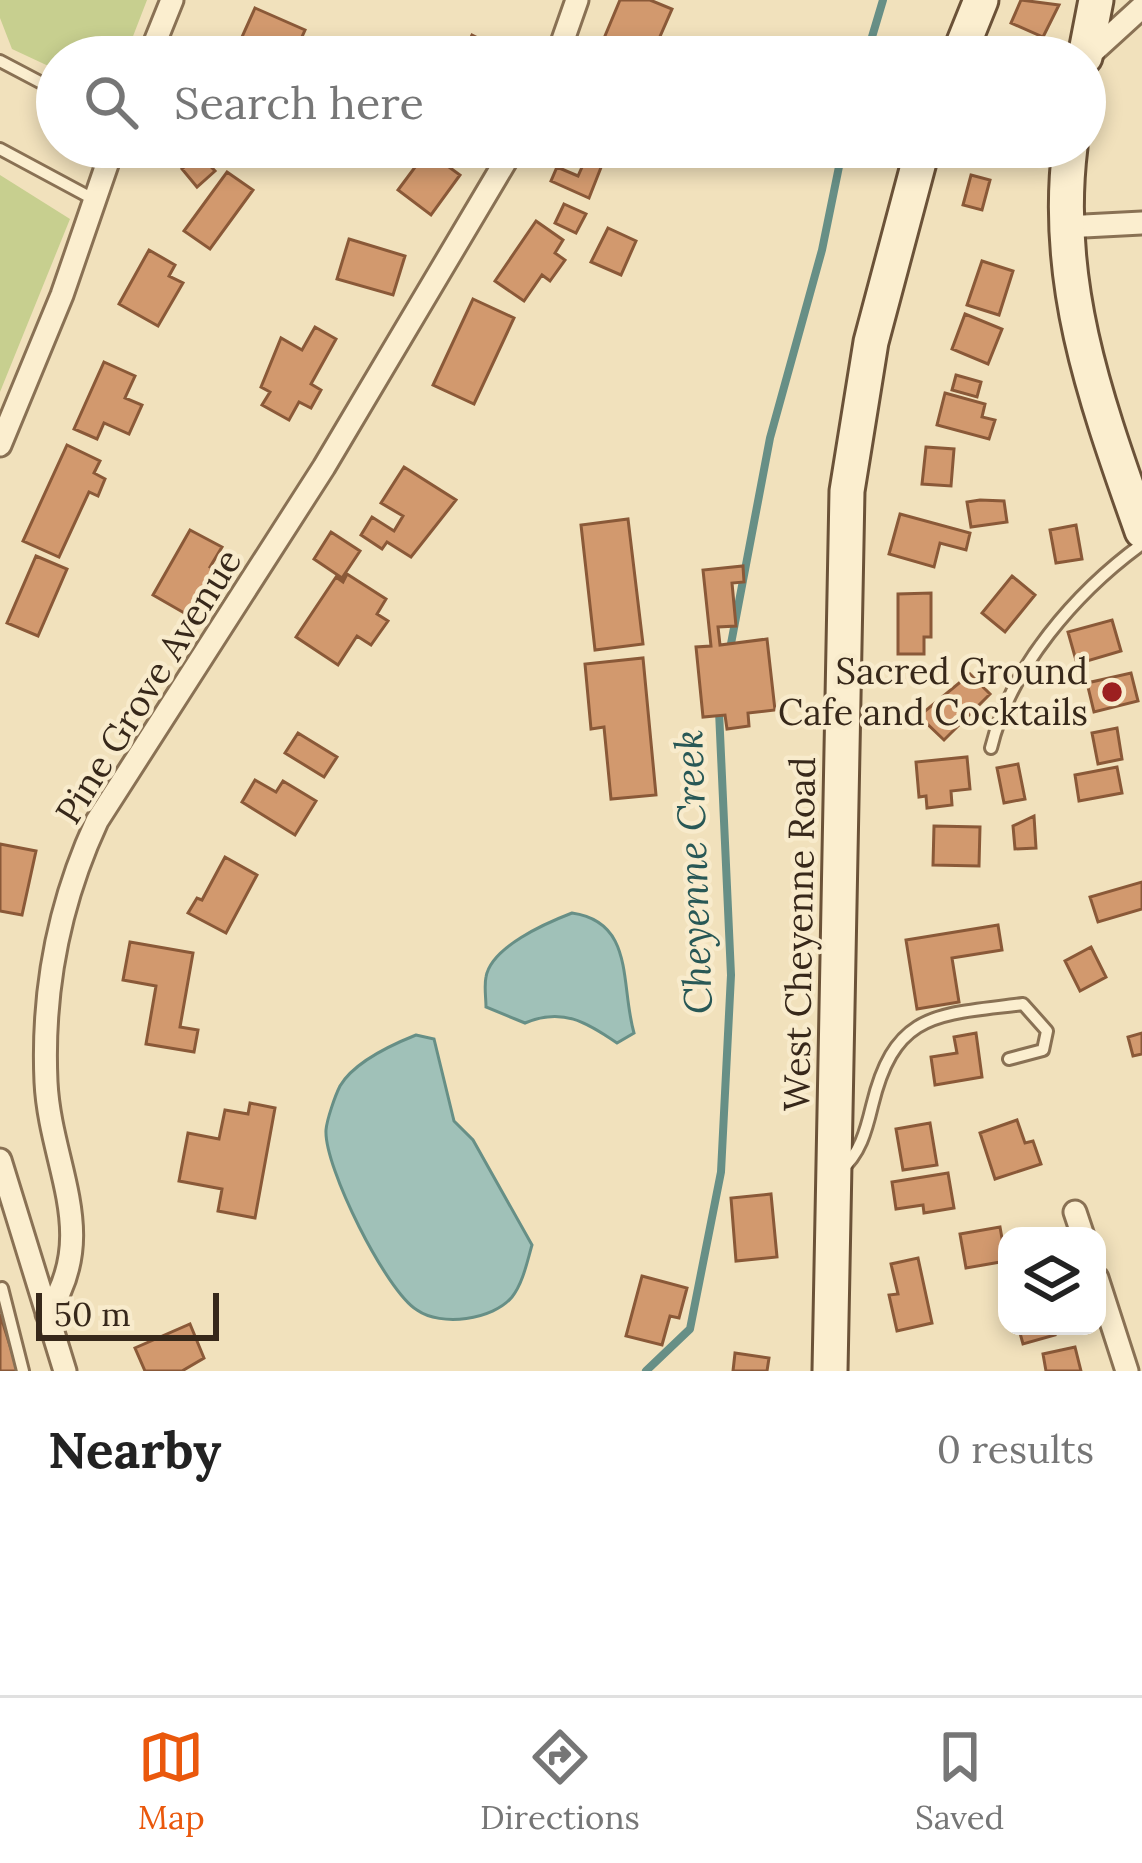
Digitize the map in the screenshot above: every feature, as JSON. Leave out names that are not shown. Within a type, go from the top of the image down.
[{"type":"street","points":[[157,36],[172,0]]},
{"type":"street","points":[[564,36],[577,0]]},
{"type":"street","points":[[966,36],[980,0]]},
{"type":"street","points":[[1089,36],[1096,0]]},
{"type":"street","points":[[1106,40],[1142,8]]},
{"type":"street","points":[[0,445],[45,340],[105,168]]},
{"type":"street","name":"Pine Grove Avenue","points":[[46,1314],[65,1286],[72,1235],[70,1194],[46,1087],[48,992],[77,866],[97,821],[324,467],[502,168]]},
{"type":"street","name":"West Cheyenne Road","points":[[830,1371],[838,1173],[835,1084],[847,491],[871,342],[917,168]]},
{"type":"street","points":[[1069,168],[1065,227],[1080,349],[1142,531]]},
{"type":"street","points":[[1065,227],[1142,223]]},
{"type":"street","points":[[0,1160],[65,1371]]},
{"type":"street","points":[[1076,1212],[1080,1227]]},
{"type":"street","points":[[1106,1306],[1127,1371]]},
{"type":"lane","points":[[0,62],[36,80]]},
{"type":"lane","points":[[0,149],[94,200]]},
{"type":"lane","points":[[991,748],[1012,689],[1043,646],[1081,597],[1142,544]]},
{"type":"lane","points":[[838,1173],[853,1160],[877,1086],[909,1027],[939,1015],[1023,1004],[1047,1031],[1043,1050],[1010,1059]]},
{"type":"lane","points":[[2,1288],[23,1371]]},
{"type":"green space","points":[[0,0],[147,0],[133,36],[36,36],[36,60],[12,49],[0,18]]},
{"type":"green space","points":[[0,175],[70,219],[0,392]]},
{"type":"water","points":[[572,913],[592,919],[616,942],[634,1033],[617,1043],[573,1019],[551,1016],[525,1023],[486,1007],[486,977],[498,956],[521,938]]},
{"type":"water","points":[[416,1035],[434,1039],[454,1121],[473,1140],[532,1245],[512,1297],[480,1316],[439,1318],[417,1310],[404,1298],[359,1227],[328,1148],[328,1120],[346,1077],[374,1055]]},
{"type":"building","points":[[620,0],[650,0],[672,9],[660,36],[605,36]]},
{"type":"building","points":[[1021,0],[1059,5],[1044,36],[1011,23]]},
{"type":"building","points":[[255,8],[305,30],[302,36],[242,36]]},
{"type":"building","points":[[212,168],[215,171],[197,187],[182,169]]},
{"type":"building","points":[[414,168],[450,168],[460,175],[431,215],[398,190]]},
{"type":"building","points":[[557,168],[578,176],[582,168],[601,168],[589,198],[551,181]]},
{"type":"building","points":[[227,172],[253,190],[210,249],[184,231]]},
{"type":"building","points":[[971,175],[990,180],[982,210],[963,205]]},
{"type":"building","points":[[564,204],[586,214],[576,233],[555,223]]},
{"type":"building","points":[[536,221],[563,240],[555,253],[565,260],[550,281],[542,275],[524,301],[495,281]]},
{"type":"building","points":[[608,228],[636,241],[621,275],[591,262]]},
{"type":"building","points":[[349,239],[405,256],[393,295],[337,279]]},
{"type":"building","points":[[149,250],[175,265],[169,276],[183,283],[158,326],[119,304]]},
{"type":"building","points":[[982,261],[1013,271],[999,315],[967,305]]},
{"type":"building","points":[[473,299],[514,318],[474,404],[433,385]]},
{"type":"building","points":[[965,314],[1002,329],[988,364],[952,349]]},
{"type":"building","points":[[315,327],[336,339],[311,384],[321,390],[311,408],[299,402],[289,420],[262,405],[270,392],[261,387],[281,338],[302,350]]},
{"type":"building","points":[[104,362],[135,376],[125,398],[142,405],[129,434],[104,423],[97,439],[74,429]]},
{"type":"building","points":[[956,375],[981,382],[977,397],[952,390]]},
{"type":"building","points":[[945,393],[985,404],[982,417],[995,420],[989,439],[937,425]]},
{"type":"building","points":[[67,445],[100,461],[94,473],[105,479],[98,496],[89,492],[59,557],[23,541]]},
{"type":"building","points":[[926,447],[954,449],[951,486],[922,484]]},
{"type":"building","points":[[404,467],[456,500],[411,557],[387,542],[382,549],[361,535],[372,517],[394,531],[403,516],[381,503]]},
{"type":"building","points":[[1004,501],[1007,522],[971,527],[967,502]]},
{"type":"building","points":[[900,514],[970,533],[966,550],[940,543],[934,567],[889,554]]},
{"type":"building","points":[[628,519],[643,644],[595,650],[581,525]]},
{"type":"building","points":[[1076,525],[1082,559],[1056,563],[1050,530]]},
{"type":"building","points":[[190,530],[222,547],[210,567],[219,572],[193,618],[153,595]]},
{"type":"building","points":[[331,532],[360,551],[342,578],[314,559]]},
{"type":"building","points":[[36,556],[67,569],[38,636],[7,623]]},
{"type":"building","points":[[743,566],[744,582],[732,583],[736,626],[718,627],[720,645],[767,639],[775,710],[748,713],[749,726],[727,729],[725,715],[703,717],[696,647],[711,646],[703,570]]},
{"type":"building","points":[[347,574],[386,599],[377,614],[388,621],[371,645],[357,636],[338,665],[296,637],[336,577],[343,582]]},
{"type":"building","points":[[1012,576],[1035,595],[1005,632],[982,613]]},
{"type":"building","points":[[931,593],[931,637],[924,637],[924,654],[898,654],[898,594]]},
{"type":"building","points":[[1112,620],[1121,651],[1077,664],[1068,632]]},
{"type":"building","points":[[643,658],[656,795],[611,799],[604,727],[591,729],[585,664]]},
{"type":"building","name":"Sacred Ground Cafe and Cocktails","points":[[1131,673],[1138,701],[1094,712],[1087,683]]},
{"type":"building","points":[[970,674],[990,694],[944,740],[919,716]]},
{"type":"building","points":[[1117,728],[1122,759],[1098,764],[1092,733]]},
{"type":"building","points":[[298,733],[337,757],[324,777],[285,753]]},
{"type":"building","points":[[967,757],[970,789],[951,791],[952,805],[927,808],[926,796],[919,797],[916,762]]},
{"type":"building","points":[[1018,764],[1025,799],[1004,803],[997,768]]},
{"type":"building","points":[[1117,767],[1122,793],[1079,801],[1075,775]]},
{"type":"building","points":[[255,780],[276,792],[283,781],[316,801],[295,835],[242,802]]},
{"type":"building","points":[[1034,816],[1036,848],[1015,849],[1013,826]]},
{"type":"building","points":[[934,826],[980,827],[979,866],[933,865]]},
{"type":"building","points":[[0,844],[36,851],[22,915],[0,911]]},
{"type":"building","points":[[225,857],[257,875],[226,933],[188,913],[197,898],[202,900]]},
{"type":"building","points":[[1142,882],[1142,909],[1098,922],[1090,897]]},
{"type":"building","points":[[998,925],[1002,950],[952,958],[959,1002],[917,1009],[906,940]]},
{"type":"building","points":[[130,942],[193,953],[180,1027],[198,1030],[194,1052],[146,1044],[156,986],[123,980]]},
{"type":"building","points":[[1091,947],[1106,977],[1080,991],[1065,961]]},
{"type":"building","points":[[976,1033],[982,1077],[935,1085],[931,1057],[957,1053],[954,1037]]},
{"type":"building","points":[[1142,1033],[1142,1054],[1133,1056],[1128,1037]]},
{"type":"building","points":[[250,1103],[275,1108],[255,1218],[218,1211],[222,1189],[179,1181],[188,1133],[219,1139],[225,1110],[248,1114]]},
{"type":"building","points":[[1017,1120],[1025,1143],[1033,1141],[1041,1164],[995,1179],[980,1133]]},
{"type":"building","points":[[930,1123],[937,1165],[903,1170],[896,1129]]},
{"type":"building","points":[[948,1173],[954,1208],[924,1213],[923,1205],[896,1209],[892,1182]]},
{"type":"building","points":[[771,1194],[777,1257],[736,1261],[731,1198]]},
{"type":"building","points":[[998,1227],[998,1262],[966,1268],[960,1234]]},
{"type":"building","points":[[918,1258],[932,1323],[897,1331],[889,1295],[898,1294],[891,1264]]},
{"type":"building","points":[[642,1276],[687,1288],[679,1318],[670,1316],[662,1345],[626,1336]]},
{"type":"building","points":[[0,1314],[18,1371],[0,1371]]},
{"type":"building","points":[[190,1324],[204,1358],[182,1371],[145,1371],[135,1348]]},
{"type":"building","points":[[1020,1335],[1055,1335],[1023,1344]]},
{"type":"building","points":[[1075,1347],[1081,1371],[1046,1371],[1043,1354]]},
{"type":"building","points":[[735,1353],[769,1358],[767,1371],[733,1371]]},
{"type":"waterway","name":"Cheyenne Creek","points":[[872,36],[883,0]]},
{"type":"waterway","name":"Cheyenne Creek","points":[[730,649],[770,438],[822,250],[839,168]]},
{"type":"waterway","name":"Cheyenne Creek","points":[[646,1371],[690,1329],[721,1172],[731,975],[719,711]]},
{"type":"place","name":"Sacred Ground Cafe and Cocktails","points":[[1112,692]]}]
